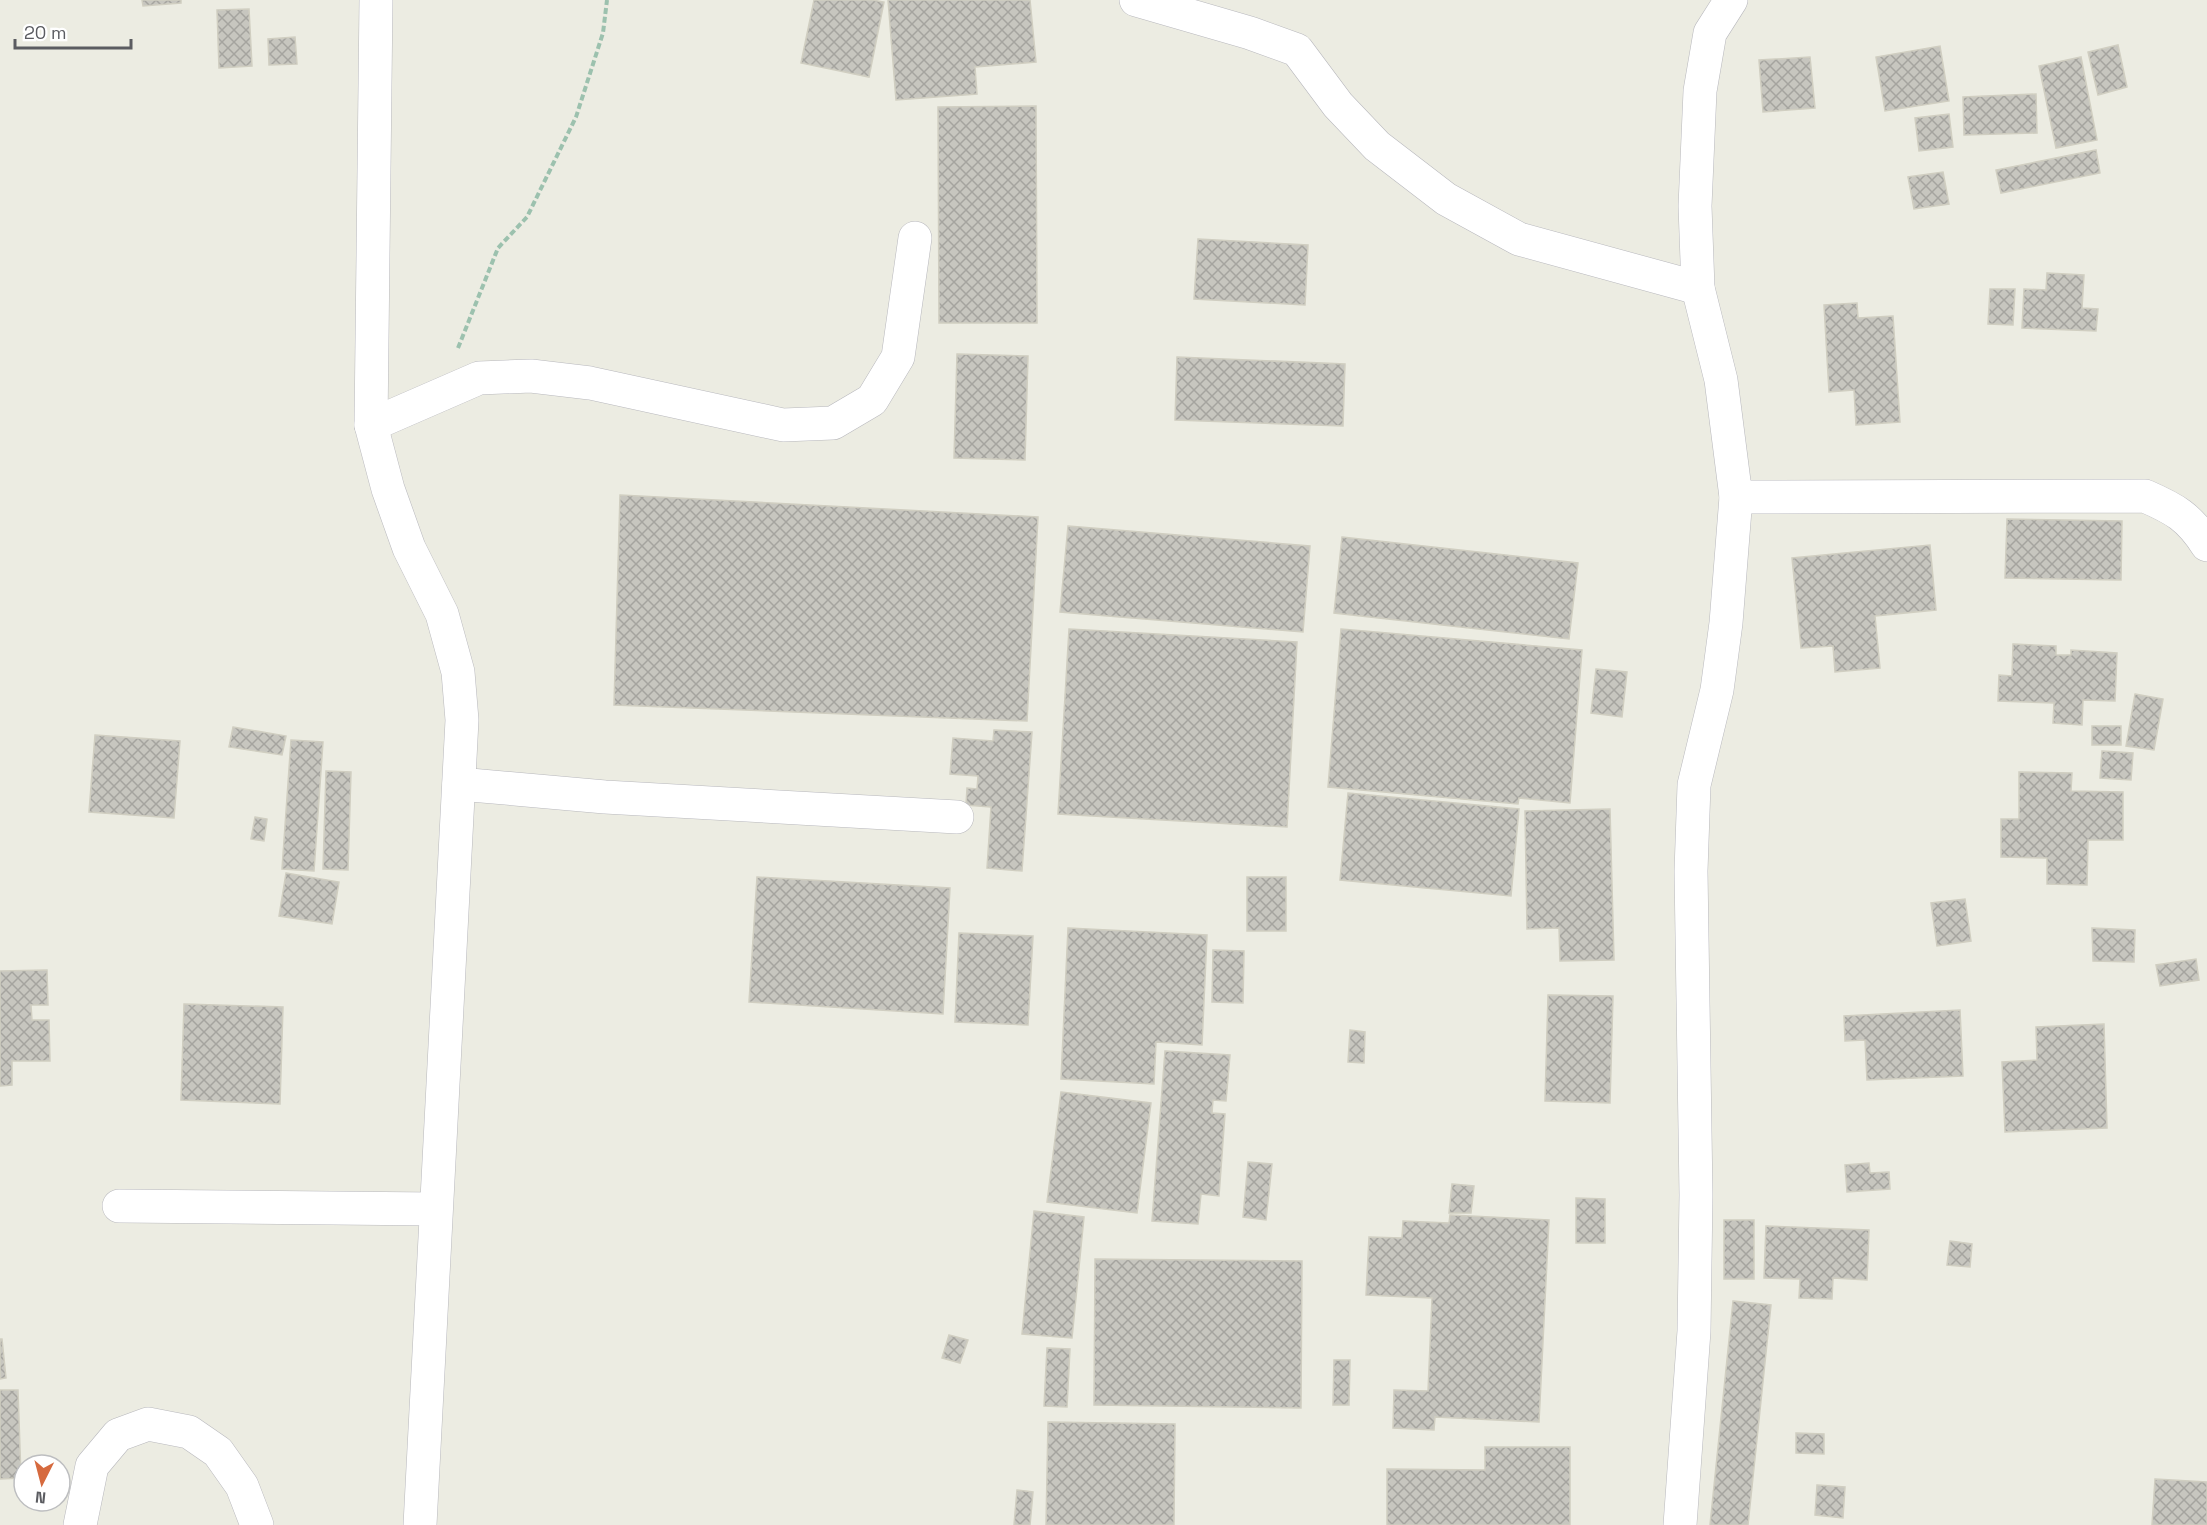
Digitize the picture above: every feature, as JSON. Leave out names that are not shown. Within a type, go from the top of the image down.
[{"type":"street","points":[[376,0],[371,425],[391,499],[409,548],[442,614],[458,672],[462,720],[420,1525]]},
{"type":"street","points":[[1136,0],[1250,33],[1297,50],[1338,105],[1377,146],[1446,199],[1519,239],[1698,288]]},
{"type":"street","points":[[1680,1525],[1694,1331],[1696,1195],[1691,871],[1694,785],[1717,690],[1726,622],[1736,497],[1721,380],[1698,288],[1695,206],[1700,92],[1710,33],[1731,0]]},
{"type":"street","points":[[371,425],[479,378],[531,376],[590,383],[783,425],[833,423],[873,400],[898,357],[915,238]]},
{"type":"street","points":[[1736,497],[2145,496],[2171,507],[2195,525],[2207,545]]},
{"type":"street","points":[[459,784],[605,796],[957,817]]},
{"type":"street","points":[[118,1206],[435,1209]]},
{"type":"street","points":[[80,1525],[93,1466],[118,1435],[148,1424],[189,1432],[218,1452],[242,1486],[257,1525]]},
{"type":"path","points":[[442,393],[498,248],[527,218],[576,117],[603,33],[608,0]]},
{"type":"building","points":[[142,0],[181,0],[181,3],[143,6]]},
{"type":"building","points":[[814,0],[884,2],[869,77],[801,63]]},
{"type":"building","points":[[888,0],[1030,0],[1036,62],[975,67],[977,94],[896,100]]},
{"type":"building","points":[[249,9],[252,66],[219,68],[217,10]]},
{"type":"building","points":[[295,37],[297,64],[269,65],[268,39]]},
{"type":"building","points":[[2118,45],[2127,87],[2098,95],[2088,52]]},
{"type":"building","points":[[1940,46],[1949,101],[1885,111],[1876,57]]},
{"type":"building","points":[[1810,57],[1815,108],[1763,112],[1759,60]]},
{"type":"building","points":[[2081,57],[2097,140],[2056,148],[2039,66]]},
{"type":"building","points":[[2036,94],[2037,133],[1964,135],[1963,97]]},
{"type":"building","points":[[1036,106],[1037,323],[939,323],[938,107]]},
{"type":"building","points":[[1949,114],[1953,147],[1919,151],[1915,118]]},
{"type":"building","points":[[2096,150],[2100,173],[2001,193],[1996,170]]},
{"type":"building","points":[[1943,172],[1949,204],[1914,209],[1908,177]]},
{"type":"building","points":[[1198,239],[1308,245],[1305,305],[1194,299]]},
{"type":"building","points":[[2047,273],[2084,275],[2082,308],[2098,309],[2096,331],[2022,328],[2024,289],[2046,290]]},
{"type":"building","points":[[1990,289],[2015,289],[2013,325],[1988,324]]},
{"type":"building","points":[[1857,303],[1858,318],[1893,316],[1900,422],[1856,425],[1854,390],[1829,392],[1824,305]]},
{"type":"building","points":[[957,354],[1028,356],[1025,460],[954,458]]},
{"type":"building","points":[[1177,357],[1345,364],[1343,426],[1175,420]]},
{"type":"building","points":[[620,495],[1038,517],[1027,721],[614,705]]},
{"type":"building","points":[[2007,519],[2122,521],[2121,580],[2005,578]]},
{"type":"building","points":[[1068,526],[1310,546],[1303,632],[1060,612]]},
{"type":"building","points":[[1342,537],[1578,563],[1569,639],[1334,613]]},
{"type":"building","points":[[1930,545],[1936,610],[1875,616],[1880,668],[1835,672],[1833,646],[1801,648],[1792,558]]},
{"type":"building","points":[[1069,629],[1297,642],[1287,827],[1058,814]]},
{"type":"building","points":[[1341,629],[1582,650],[1570,803],[1519,798],[1518,804],[1328,787]]},
{"type":"building","points":[[2013,644],[2056,646],[2056,655],[2071,655],[2071,650],[2117,653],[2115,701],[2083,700],[2082,725],[2053,723],[2054,703],[1998,701],[1999,675],[2012,676]]},
{"type":"building","points":[[1596,669],[1627,672],[1622,717],[1591,713]]},
{"type":"building","points":[[2135,694],[2163,699],[2154,750],[2126,746]]},
{"type":"building","points":[[2092,726],[2121,726],[2121,745],[2092,745]]},
{"type":"building","points":[[233,727],[286,736],[282,755],[229,747]]},
{"type":"building","points":[[994,730],[1032,732],[1022,871],[987,868],[991,807],[966,805],[967,788],[977,789],[978,776],[950,774],[953,738],[993,741]]},
{"type":"building","points":[[95,735],[180,741],[174,818],[89,812]]},
{"type":"building","points":[[291,740],[323,742],[314,871],[282,869]]},
{"type":"building","points":[[2102,751],[2133,753],[2131,780],[2100,778]]},
{"type":"building","points":[[326,771],[351,772],[348,870],[323,869]]},
{"type":"building","points":[[2019,772],[2072,773],[2071,791],[2123,792],[2123,840],[2088,840],[2087,885],[2047,884],[2047,858],[2001,857],[2001,819],[2019,819]]},
{"type":"building","points":[[1348,793],[1519,809],[1511,896],[1340,880]]},
{"type":"building","points":[[1610,809],[1614,960],[1560,961],[1559,928],[1527,929],[1525,811]]},
{"type":"building","points":[[255,817],[267,819],[264,841],[251,839]]},
{"type":"building","points":[[286,873],[339,882],[332,924],[279,916]]},
{"type":"building","points":[[757,877],[950,888],[943,1014],[749,1002]]},
{"type":"building","points":[[1247,877],[1286,877],[1286,931],[1247,931]]},
{"type":"building","points":[[1965,899],[1971,941],[1937,946],[1931,903]]},
{"type":"building","points":[[1068,928],[1207,935],[1202,1045],[1156,1042],[1154,1084],[1061,1079]]},
{"type":"building","points":[[2092,928],[2135,930],[2134,962],[2093,961]]},
{"type":"building","points":[[959,933],[1033,936],[1028,1025],[955,1022]]},
{"type":"building","points":[[1213,950],[1244,951],[1243,1003],[1212,1002]]},
{"type":"building","points":[[2196,959],[2199,980],[2160,986],[2156,965]]},
{"type":"building","points":[[47,970],[48,1005],[31,1005],[32,1020],[49,1020],[50,1061],[12,1061],[12,1085],[0,1086],[0,971]]},
{"type":"building","points":[[1548,995],[1613,996],[1610,1103],[1545,1101]]},
{"type":"building","points":[[184,1004],[283,1007],[280,1104],[181,1100]]},
{"type":"building","points":[[1960,1010],[1963,1076],[1867,1080],[1865,1040],[1845,1041],[1844,1016]]},
{"type":"building","points":[[2104,1024],[2107,1128],[2005,1132],[2002,1062],[2037,1060],[2036,1027]]},
{"type":"building","points":[[1350,1030],[1365,1032],[1364,1063],[1348,1062]]},
{"type":"building","points":[[1165,1051],[1230,1055],[1226,1101],[1213,1100],[1212,1113],[1225,1114],[1219,1196],[1201,1194],[1198,1224],[1152,1221]]},
{"type":"building","points":[[1061,1092],[1151,1103],[1137,1213],[1047,1202]]},
{"type":"building","points":[[1248,1162],[1272,1164],[1266,1220],[1243,1217]]},
{"type":"building","points":[[1869,1163],[1870,1173],[1889,1172],[1890,1189],[1847,1192],[1845,1165]]},
{"type":"building","points":[[1452,1184],[1474,1186],[1471,1213],[1449,1213]]},
{"type":"building","points":[[1576,1198],[1605,1199],[1605,1243],[1576,1243]]},
{"type":"building","points":[[1034,1211],[1084,1217],[1072,1338],[1022,1334]]},
{"type":"building","points":[[1450,1215],[1549,1220],[1539,1422],[1435,1417],[1434,1430],[1393,1428],[1394,1390],[1428,1391],[1432,1298],[1366,1295],[1369,1237],[1402,1238],[1403,1221],[1449,1223]]},
{"type":"building","points":[[1724,1220],[1754,1220],[1754,1279],[1724,1279]]},
{"type":"building","points":[[1766,1226],[1869,1230],[1867,1280],[1833,1278],[1832,1299],[1799,1298],[1800,1279],[1764,1278]]},
{"type":"building","points":[[1950,1241],[1972,1244],[1970,1267],[1947,1265]]},
{"type":"building","points":[[1095,1259],[1302,1261],[1301,1408],[1094,1405]]},
{"type":"building","points":[[1733,1301],[1771,1305],[1748,1525],[1710,1525]]},
{"type":"building","points":[[949,1335],[968,1340],[960,1363],[942,1358]]},
{"type":"building","points":[[0,1339],[2,1339],[6,1378],[0,1379]]},
{"type":"building","points":[[1047,1348],[1070,1349],[1067,1407],[1044,1406]]},
{"type":"building","points":[[1334,1360],[1350,1360],[1349,1405],[1333,1405]]},
{"type":"building","points":[[0,1390],[18,1390],[20,1453],[12,1453],[12,1478],[0,1479]]},
{"type":"building","points":[[1048,1422],[1175,1424],[1174,1525],[1046,1525]]},
{"type":"building","points":[[1796,1433],[1824,1434],[1824,1454],[1796,1453]]},
{"type":"building","points":[[1485,1447],[1570,1447],[1570,1525],[1387,1525],[1387,1469],[1485,1470]]},
{"type":"building","points":[[2155,1479],[2207,1482],[2207,1525],[2152,1525]]},
{"type":"building","points":[[1817,1485],[1845,1487],[1843,1518],[1815,1515]]},
{"type":"building","points":[[1017,1490],[1033,1492],[1030,1525],[1014,1525]]}]
